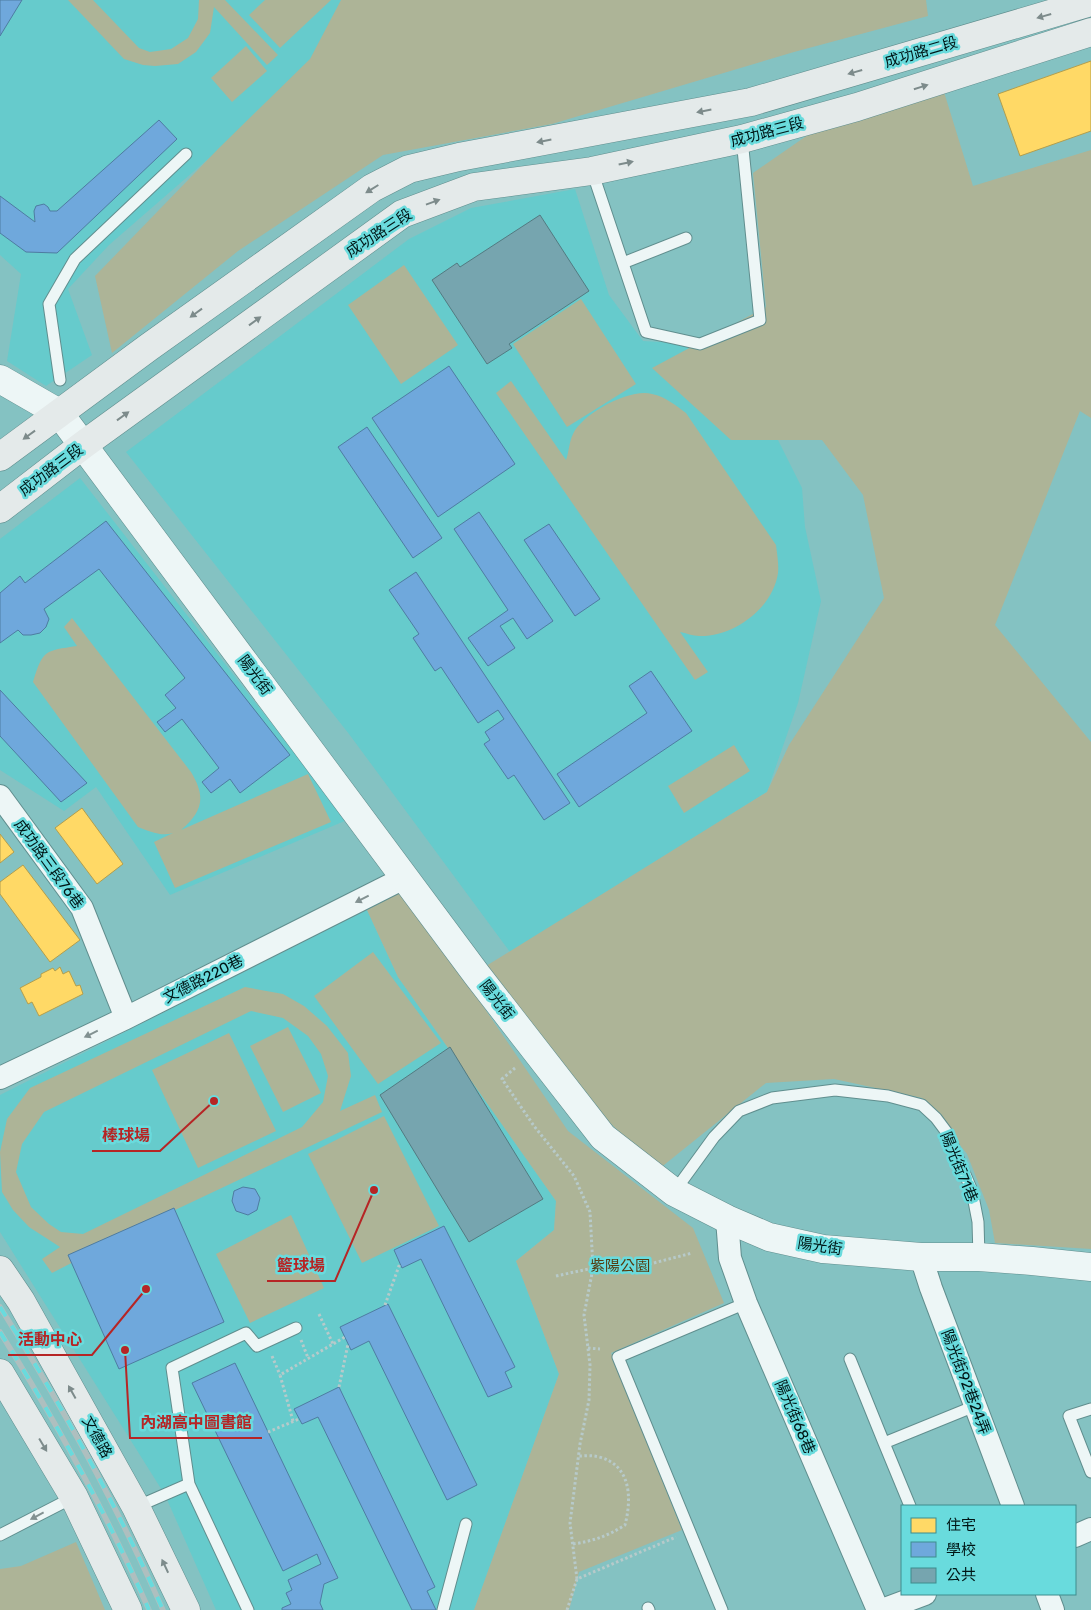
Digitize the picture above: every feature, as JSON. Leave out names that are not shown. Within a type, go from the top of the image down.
[{"type":"main road","name":"成功路二段","points":[[59,413],[372,188],[408,169],[459,157],[752,102],[1091,2]]},
{"type":"main road","name":"成功路三段","points":[[0,509],[84,444],[402,214],[474,187],[592,171],[742,139],[858,107],[1091,32]]},
{"type":"main road","points":[[0,457],[59,413]]},
{"type":"main road","name":"文德路","points":[[0,1270],[21,1301],[136,1507],[186,1610]]},
{"type":"main road","points":[[0,1373],[74,1497],[128,1610]]},
{"type":"street","points":[[0,379],[59,413]]},
{"type":"street","name":"陽光街","points":[[59,413],[84,444],[477,975],[603,1137],[674,1192],[727,1219],[769,1237],[822,1249],[921,1257],[979,1258],[1091,1267]]},
{"type":"street","name":"成功路三段76巷","points":[[0,796],[82,908],[126,1018]]},
{"type":"street","name":"文德路220巷","points":[[0,1078],[126,1018],[406,877]]},
{"type":"street","name":"陽光街68巷","points":[[727,1219],[730,1258],[746,1303],[878,1610]]},
{"type":"street","name":"陽光街92巷24弄","points":[[921,1257],[1013,1505]]},
{"type":"street","points":[[1076,1536],[1091,1529]]},
{"type":"street","points":[[882,1610],[922,1595]]},
{"type":"street","points":[[1047,1595],[1053,1610]]},
{"type":"lane","points":[[592,171],[646,332],[700,344],[760,320],[742,139]]},
{"type":"lane","points":[[60,380],[49,304],[75,259],[186,154]]},
{"type":"lane","points":[[623,263],[686,238]]},
{"type":"lane","name":"陽光街71巷","points":[[674,1192],[714,1137],[739,1111],[772,1098],[835,1090],[888,1096],[922,1105],[936,1118],[948,1134],[972,1191],[978,1222],[979,1258]]},
{"type":"lane","points":[[722,1610],[618,1357],[746,1303]]},
{"type":"lane","points":[[248,1610],[189,1484],[172,1368],[246,1333],[256,1346],[296,1328]]},
{"type":"lane","points":[[850,1359],[910,1505]]},
{"type":"lane","points":[[884,1443],[975,1406]]},
{"type":"lane","points":[[1091,1409],[1069,1416],[1091,1472]]},
{"type":"lane","points":[[136,1507],[189,1484]]},
{"type":"lane","points":[[0,1535],[74,1497]]},
{"type":"lane","points":[[443,1610],[466,1524]]},
{"type":"path","points":[[516,1068],[502,1079],[534,1126],[574,1176],[590,1212],[593,1268],[584,1315],[590,1365],[588,1400],[570,1523],[577,1579],[567,1610]]},
{"type":"path","points":[[556,1276],[593,1268],[623,1270],[692,1253]]},
{"type":"path","points":[[385,1305],[400,1263]]},
{"type":"path","points":[[319,1314],[333,1344]]},
{"type":"path","points":[[280,1375],[345,1336]]},
{"type":"path","points":[[266,1341],[280,1375],[293,1421]]},
{"type":"path","points":[[339,1387],[348,1344]]},
{"type":"path","points":[[588,1348],[600,1348]]},
{"type":"path","points":[[268,1432],[299,1418]]},
{"type":"path","points":[[573,1544],[591,1542],[609,1535],[625,1525],[630,1508],[626,1481],[615,1464],[598,1457],[579,1456]]},
{"type":"path","points":[[577,1579],[690,1532]]},
{"type":"shaded area","points":[[0,0],[368,0],[330,53],[109,245],[68,289],[92,355],[46,386],[7,361],[21,274],[0,255]]},
{"type":"shaded area","points":[[575,189],[609,295],[643,341],[742,347],[775,434],[802,488],[805,527],[821,601],[798,703],[767,792],[510,952],[349,734],[126,452],[409,239],[471,208]]},
{"type":"shaded area","points":[[80,478],[347,820],[170,895],[96,787],[64,811],[0,770],[0,539]]},
{"type":"shaded area","points":[[367,910],[398,977],[556,1201],[554,1230],[516,1261],[559,1374],[474,1610],[216,1610],[165,1495],[0,1232],[0,1095]]},
{"type":"green space","points":[[68,0],[93,0],[139,48],[150,52],[171,49],[188,38],[198,19],[199,0],[225,0],[278,55],[267,65],[214,7],[210,33],[196,52],[178,64],[143,65],[124,59]]},
{"type":"green space","points":[[265,0],[331,0],[280,48],[249,15]]},
{"type":"green space","points":[[341,0],[926,0],[928,16],[794,52],[552,124],[383,155],[238,251],[112,353],[95,276],[219,148],[310,59]]},
{"type":"green space","points":[[246,46],[267,71],[232,102],[211,78]]},
{"type":"green space","points":[[944,92],[973,186],[1091,150],[1091,418],[1080,411],[995,625],[1091,742],[1091,1249],[995,1243],[989,1210],[967,1154],[922,1098],[834,1079],[766,1083],[659,1169],[610,1123],[486,966],[767,792],[789,745],[884,598],[863,495],[822,440],[731,440],[652,368],[766,307],[753,173],[828,121]]},
{"type":"green space","points":[[404,265],[458,345],[401,384],[348,305]]},
{"type":"green space","points":[[581,299],[636,384],[567,427],[513,344]]},
{"type":"green space","points":[[511,381],[566,460],[573,434],[586,418],[620,398],[643,393],[662,397],[686,413],[776,545],[778,573],[775,586],[760,609],[738,626],[725,632],[697,636],[680,632],[708,672],[695,680],[496,393]]},
{"type":"green space","points":[[72,618],[196,781],[200,796],[198,810],[181,830],[308,774],[331,822],[175,888],[154,842],[173,833],[160,834],[138,827],[33,682],[43,657],[58,649],[77,646],[64,627]]},
{"type":"green space","points":[[734,745],[750,771],[684,813],[668,786]]},
{"type":"green space","name":"紫陽公園","points":[[404,890],[568,1131],[693,1228],[724,1303],[611,1353],[682,1530],[579,1572],[569,1610],[474,1610],[559,1374],[516,1261],[554,1230],[556,1201],[398,977],[367,910]]},
{"type":"green space","points":[[373,952],[441,1043],[378,1084],[314,996]]},
{"type":"green space","points":[[245,987],[283,994],[304,1006],[327,1026],[348,1053],[351,1076],[340,1111],[375,1095],[382,1112],[173,1211],[52,1273],[42,1259],[60,1247],[29,1227],[13,1210],[2,1192],[0,1152],[7,1119],[30,1088]],"holes":[[[251,1011],[283,1018],[308,1036],[321,1054],[328,1076],[323,1102],[302,1127],[83,1234],[61,1232],[49,1224],[31,1207],[16,1172],[22,1144],[44,1112]]]},
{"type":"green space","points":[[288,1027],[321,1093],[283,1112],[250,1046]]},
{"type":"green space","points":[[229,1033],[276,1131],[198,1168],[152,1070]]},
{"type":"green space","points":[[384,1116],[439,1226],[362,1263],[308,1154]]},
{"type":"green space","points":[[291,1215],[324,1288],[250,1323],[216,1254]]},
{"type":"green space","points":[[76,1542],[105,1610],[0,1610],[0,1569],[21,1566]]},
{"type":"building: 住宅","points":[[1091,61],[1091,131],[1020,156],[998,94]]},
{"type":"building: 住宅","points":[[82,808],[123,864],[97,884],[55,828]]},
{"type":"building: 住宅","points":[[0,834],[14,852],[0,863]]},
{"type":"building: 住宅","points":[[23,865],[80,940],[50,962],[0,894],[0,882]]},
{"type":"building: 住宅","points":[[60,967],[63,974],[69,971],[76,986],[80,985],[83,994],[39,1016],[32,1002],[28,1004],[20,988],[41,977],[41,974],[53,968],[55,971]]},
{"type":"building: 學校","points":[[0,0],[22,0],[0,36]]},
{"type":"building: 學校","points":[[159,120],[177,139],[57,253],[26,252],[0,233],[0,196],[35,222],[34,211],[36,206],[44,204],[50,211],[57,211]]},
{"type":"building: 學校","points":[[449,366],[515,464],[438,517],[372,418]]},
{"type":"building: 學校","points":[[367,427],[442,538],[413,558],[338,447]]},
{"type":"building: 學校","points":[[479,512],[553,621],[527,639],[513,618],[500,626],[515,648],[488,666],[468,638],[508,610],[454,529]]},
{"type":"building: 學校","points":[[106,521],[290,755],[240,793],[230,779],[211,793],[202,782],[219,768],[182,719],[165,732],[157,722],[176,708],[165,695],[185,678],[99,569],[44,609],[49,619],[46,627],[40,633],[23,635],[18,630],[0,643],[0,593],[20,576],[25,583]]},
{"type":"building: 學校","points":[[549,524],[600,599],[575,616],[524,540]]},
{"type":"building: 學校","points":[[416,572],[570,803],[544,820],[514,775],[508,779],[484,744],[490,740],[485,732],[504,719],[498,710],[478,723],[441,667],[435,671],[413,638],[419,634],[389,590]]},
{"type":"building: 學校","points":[[651,671],[692,731],[579,807],[557,774],[647,713],[629,686]]},
{"type":"building: 學校","points":[[0,690],[87,783],[61,802],[0,736]]},
{"type":"building: 學校","points":[[243,1187],[255,1189],[260,1198],[257,1210],[248,1215],[236,1211],[232,1201],[234,1191]]},
{"type":"building: 學校","points":[[174,1208],[224,1322],[119,1369],[68,1255]]},
{"type":"building: 學校","points":[[444,1226],[515,1367],[505,1372],[512,1387],[488,1397],[421,1259],[402,1268],[394,1250]]},
{"type":"building: 學校","points":[[388,1304],[477,1485],[447,1500],[369,1341],[351,1350],[340,1327]]},
{"type":"building: 學校","points":[[235,1363],[338,1578],[324,1584],[320,1603],[323,1610],[282,1610],[282,1608],[291,1604],[286,1593],[292,1590],[288,1580],[321,1564],[317,1554],[283,1571],[192,1383]]},
{"type":"building: 學校","points":[[339,1387],[435,1587],[427,1591],[436,1610],[412,1610],[318,1417],[302,1424],[294,1409]]},
{"type":"building: 公共","points":[[540,215],[589,291],[509,344],[512,348],[487,364],[432,280],[457,263],[460,267]]},
{"type":"building: 公共","points":[[450,1047],[543,1199],[469,1242],[380,1095]]},
{"type":"railway","points":[[0,1307],[45,1380],[87,1456],[127,1532],[163,1610]]},
{"type":"railway","points":[[0,1332],[41,1399],[98,1503],[149,1610]]},
{"type":"place","name":"棒球場","points":[[214,1101]]},
{"type":"place","name":"籃球場","points":[[374,1190]]},
{"type":"place","name":"活動中心","points":[[146,1289]]},
{"type":"place","name":"內湖高中圖書館","points":[[125,1350]]}]
